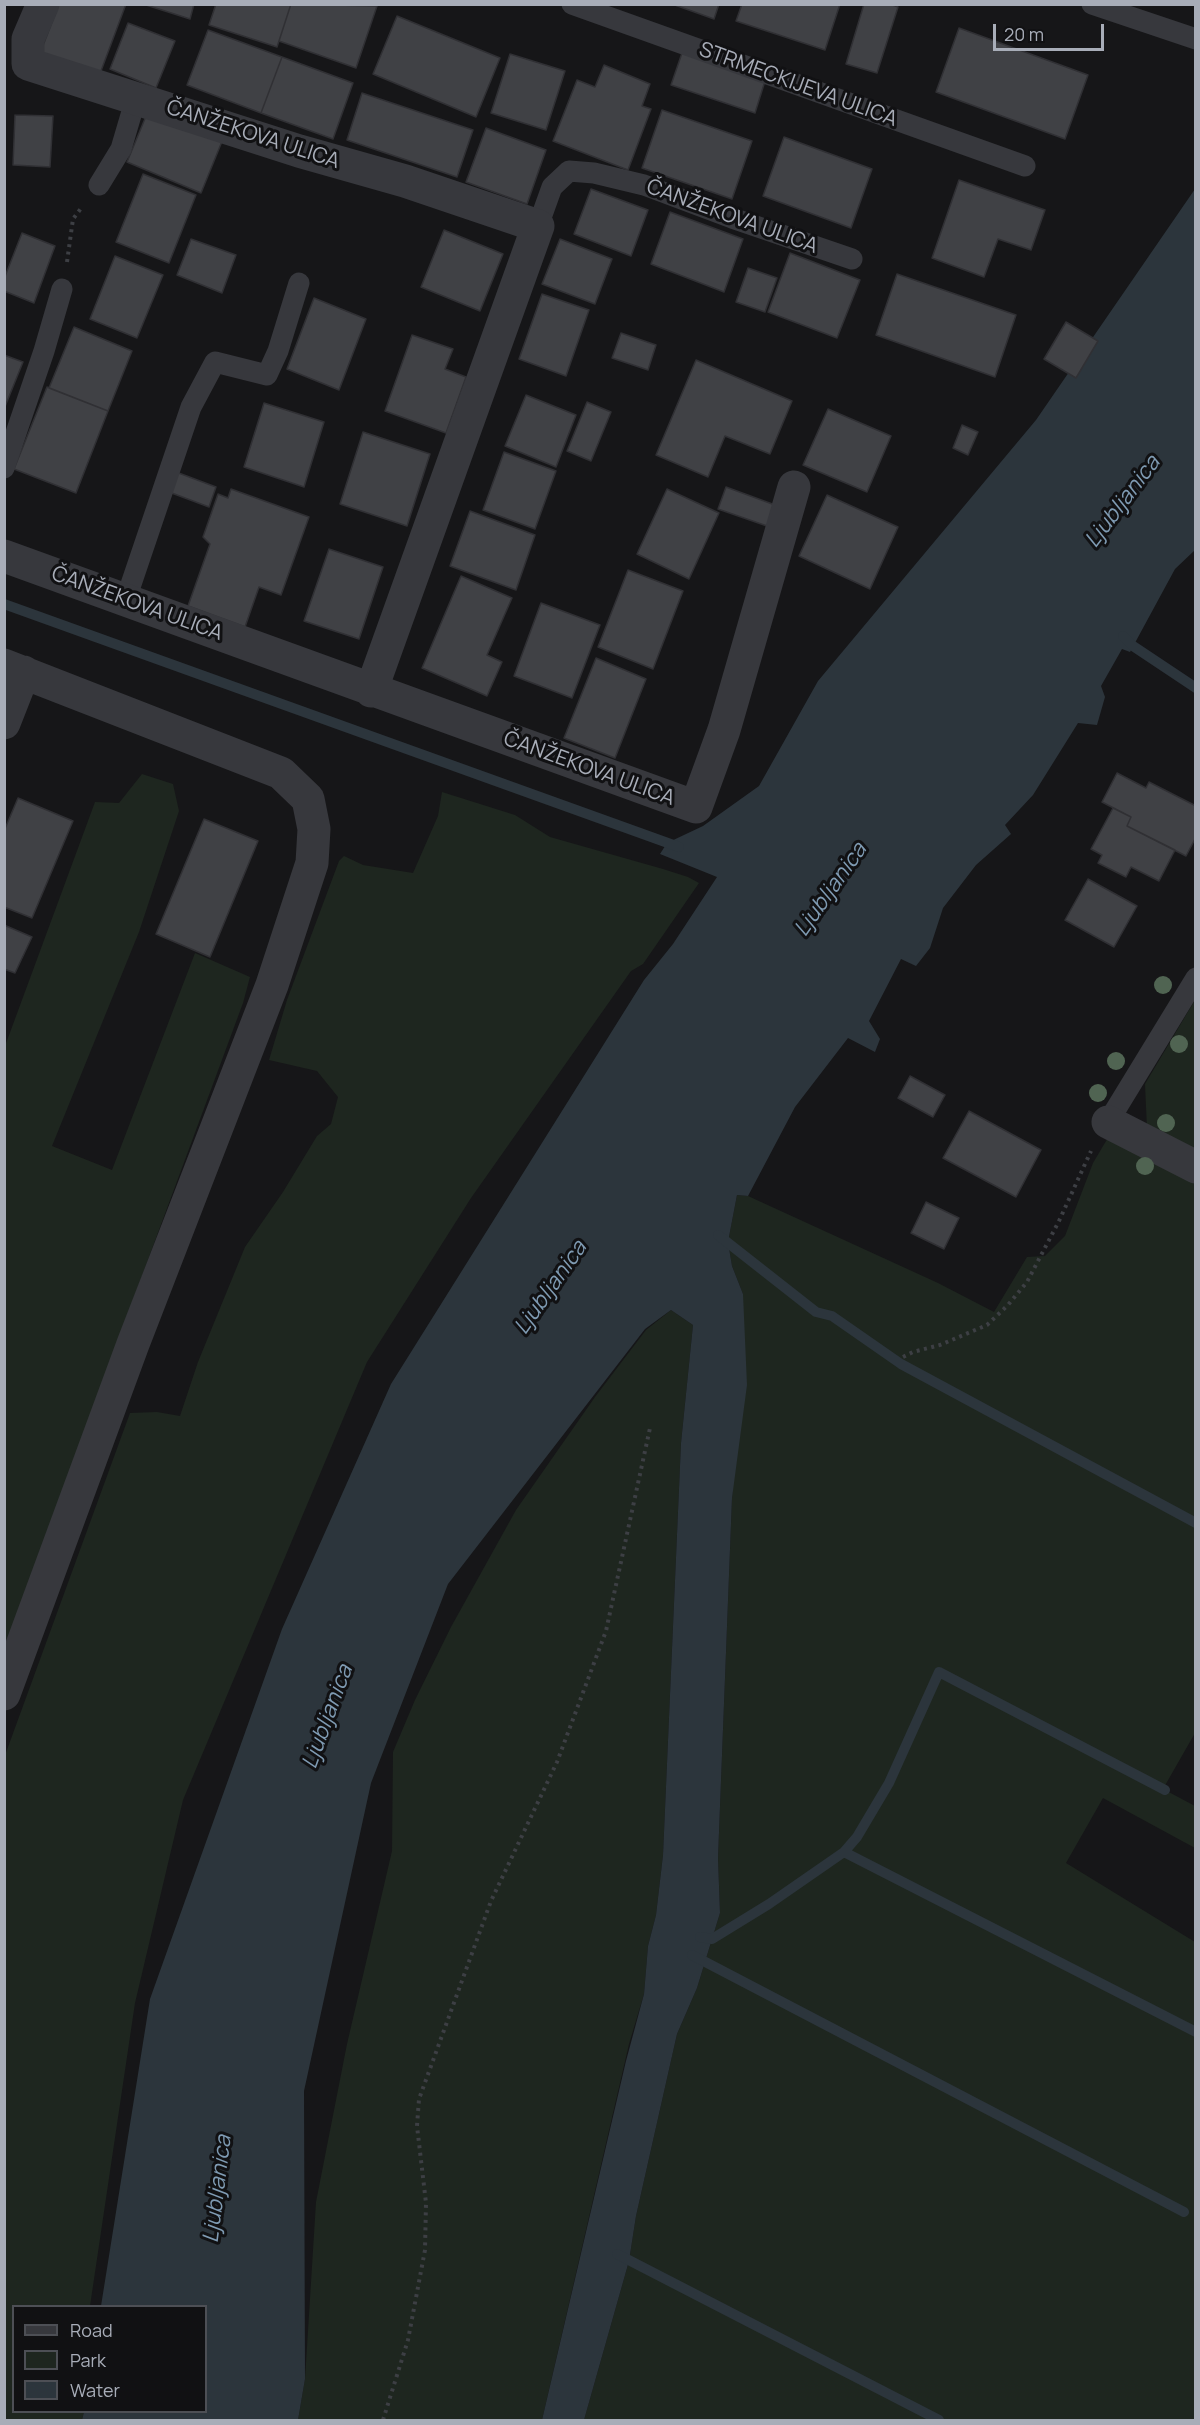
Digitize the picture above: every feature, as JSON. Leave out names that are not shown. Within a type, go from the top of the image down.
[{"type":"street","name":"ČANŽEKOVA ULICA","points":[[43,4],[28,39],[28,64],[299,151],[405,181],[538,226],[371,691]]},
{"type":"street","name":"ČANŽEKOVA ULICA","points":[[4,556],[696,807],[724,730],[794,487]]},
{"type":"street","points":[[4,723],[14,669],[280,773],[308,799],[314,829],[312,863],[267,996],[133,1344],[4,1694]]},
{"type":"street","points":[[1108,1122],[1196,1167]]},
{"type":"lane","name":"STRMECKIJEVA ULICA","points":[[572,4],[1024,166]]},
{"type":"lane","points":[[1092,4],[1196,39]]},
{"type":"lane","points":[[99,185],[122,149],[136,98]]},
{"type":"lane","name":"ČANŽEKOVA ULICA","points":[[538,226],[552,187],[569,171],[594,173],[644,184],[732,218],[852,259]]},
{"type":"lane","points":[[126,599],[191,407],[215,362],[267,375],[278,351],[299,283]]},
{"type":"lane","points":[[4,468],[62,290]]},
{"type":"lane","points":[[1108,1122],[1196,978]]},
{"type":"path","points":[[62,290],[73,219],[99,185]]},
{"type":"path","points":[[903,1357],[912,1352],[940,1345],[987,1325],[1008,1305],[1027,1282],[1059,1221],[1094,1143],[1108,1122]]},
{"type":"path","points":[[383,2421],[408,2340],[425,2250],[426,2203],[417,2126],[419,2099],[491,1900],[556,1762],[606,1631],[650,1428]]},
{"type":"green space","points":[[142,774],[173,784],[179,811],[139,932],[52,1146],[112,1170],[195,953],[250,977],[243,1003],[5,1646],[5,1046],[95,802],[119,803]]},
{"type":"green space","points":[[442,792],[515,815],[550,837],[663,869],[699,883],[643,964],[631,971],[471,1198],[367,1362],[183,1800],[135,2003],[90,2305],[12,2305],[12,2413],[84,2413],[82,2420],[5,2420],[4,1758],[130,1413],[157,1412],[180,1416],[198,1362],[245,1247],[283,1192],[317,1136],[331,1124],[338,1097],[317,1071],[269,1060],[287,1000],[339,861],[344,856],[363,865],[413,873],[438,816]]},
{"type":"green space","points":[[1195,1000],[1195,1154],[1147,1129],[1145,1084]]},
{"type":"green space","points":[[1109,1136],[1195,1180],[1195,1733],[1163,1789],[1195,1806],[1195,1848],[1103,1798],[1066,1863],[1195,1942],[1195,2420],[584,2420],[629,2261],[636,2216],[677,2034],[697,1988],[720,1913],[718,1858],[732,1498],[743,1294],[732,1266],[728,1242],[737,1195],[748,1196],[938,1283],[994,1312],[1027,1257],[1045,1256],[1065,1236],[1093,1163]]},
{"type":"green space","points":[[671,1310],[693,1325],[681,1443],[663,1855],[656,1915],[648,1946],[644,1994],[629,2044],[542,2420],[298,2420],[305,2379],[316,2202],[347,2044],[392,1851],[393,1752],[415,1700],[451,1627],[516,1510],[595,1397],[646,1330]]},
{"type":"water","name":"Ljubljanica","points":[[1195,189],[1195,550],[1175,569],[1130,652],[1122,649],[1101,686],[1105,697],[1097,725],[1078,723],[1033,795],[1005,825],[1011,834],[976,865],[943,908],[930,948],[916,966],[901,959],[869,1021],[880,1039],[875,1052],[848,1038],[795,1107],[748,1196],[737,1195],[728,1242],[732,1266],[743,1294],[747,1385],[732,1498],[718,1858],[720,1913],[697,1988],[677,2034],[636,2216],[629,2261],[584,2420],[542,2420],[626,2061],[644,1994],[648,1946],[656,1915],[663,1855],[681,1443],[693,1325],[671,1310],[645,1329],[448,1584],[371,1783],[304,2091],[305,2379],[298,2420],[82,2420],[84,2413],[207,2413],[207,2305],[101,2305],[150,1999],[282,1629],[391,1384],[644,980],[673,944],[717,877],[660,854],[667,843],[703,826],[759,786],[818,681],[1036,420]]},
{"type":"building","points":[[59,4],[126,4],[98,79],[39,56]]},
{"type":"building","points":[[143,4],[194,4],[190,19]]},
{"type":"building","points":[[216,4],[291,4],[277,47],[209,25]]},
{"type":"building","points":[[291,4],[377,6],[356,68],[279,41]]},
{"type":"building","points":[[672,4],[719,4],[714,19]]},
{"type":"building","points":[[742,4],[840,4],[825,50],[736,21]]},
{"type":"building","points":[[864,4],[890,4],[898,7],[877,73],[846,64]]},
{"type":"building","points":[[397,16],[500,58],[476,117],[373,74]]},
{"type":"building","points":[[128,23],[175,41],[156,88],[110,69]]},
{"type":"building","points":[[959,28],[1088,75],[1065,139],[936,92]]},
{"type":"building","points":[[208,30],[282,57],[261,113],[187,85]]},
{"type":"building","points":[[682,53],[765,81],[755,113],[671,85]]},
{"type":"building","points":[[510,54],[565,71],[546,130],[491,113]]},
{"type":"building","points":[[282,57],[353,83],[333,139],[261,113]]},
{"type":"building","points":[[604,65],[650,84],[642,106],[651,109],[628,170],[553,141],[577,80],[595,87]]},
{"type":"building","points":[[362,93],[473,130],[457,177],[347,140]]},
{"type":"building","points":[[149,109],[223,139],[201,193],[127,162]]},
{"type":"building","points":[[662,110],[752,141],[732,199],[642,168]]},
{"type":"building","points":[[15,115],[53,116],[50,167],[13,165]]},
{"type":"building","points":[[486,128],[546,150],[527,204],[466,182]]},
{"type":"building","points":[[784,137],[872,169],[851,228],[763,196]]},
{"type":"building","points":[[143,174],[196,195],[169,263],[116,242]]},
{"type":"building","points":[[959,180],[1045,210],[1031,250],[998,239],[984,277],[932,258]]},
{"type":"building","points":[[591,189],[648,210],[631,256],[574,234]]},
{"type":"building","points":[[670,212],[743,239],[724,292],[651,264]]},
{"type":"building","points":[[444,230],[503,254],[480,311],[421,287]]},
{"type":"building","points":[[22,233],[55,246],[34,303],[4,291],[4,279]]},
{"type":"building","points":[[191,239],[236,255],[222,293],[177,275]]},
{"type":"building","points":[[560,239],[612,259],[595,304],[542,284]]},
{"type":"building","points":[[790,253],[860,280],[837,338],[768,312]]},
{"type":"building","points":[[115,256],[163,275],[137,338],[90,319]]},
{"type":"building","points":[[748,268],[777,278],[765,312],[736,302]]},
{"type":"building","points":[[897,274],[1016,315],[995,377],[876,335]]},
{"type":"building","points":[[542,294],[589,310],[566,376],[519,359]]},
{"type":"building","points":[[314,298],[366,319],[339,390],[287,369]]},
{"type":"building","points":[[1066,322],[1098,341],[1076,378],[1044,359]]},
{"type":"building","points":[[74,327],[132,351],[108,411],[49,388]]},
{"type":"building","points":[[621,333],[656,345],[648,370],[612,358]]},
{"type":"building","points":[[412,335],[453,349],[445,369],[466,377],[446,433],[385,411]]},
{"type":"building","points":[[4,355],[23,362],[4,409]]},
{"type":"building","points":[[696,360],[792,401],[770,454],[725,436],[708,477],[656,455]]},
{"type":"building","points":[[47,387],[108,411],[76,493],[14,469]]},
{"type":"building","points":[[526,395],[576,415],[556,467],[505,446]]},
{"type":"building","points":[[587,402],[611,412],[591,461],[567,451]]},
{"type":"building","points":[[264,403],[324,422],[304,487],[244,467]]},
{"type":"building","points":[[828,409],[891,436],[867,492],[803,465]]},
{"type":"building","points":[[962,425],[978,432],[968,455],[953,448]]},
{"type":"building","points":[[363,432],[430,454],[407,526],[340,504]]},
{"type":"building","points":[[504,452],[556,471],[535,529],[483,510]]},
{"type":"building","points":[[176,472],[216,487],[209,507],[169,492]]},
{"type":"building","points":[[726,487],[775,505],[767,526],[718,509]]},
{"type":"building","points":[[231,489],[309,517],[281,595],[259,587],[245,627],[188,606],[210,544],[203,537],[218,494],[228,498]]},
{"type":"building","points":[[667,489],[719,513],[689,579],[637,554]]},
{"type":"building","points":[[827,495],[898,527],[870,589],[799,556]]},
{"type":"building","points":[[470,511],[535,535],[516,590],[450,566]]},
{"type":"building","points":[[329,549],[383,567],[359,639],[304,621]]},
{"type":"building","points":[[628,570],[683,591],[653,669],[598,647]]},
{"type":"building","points":[[461,576],[512,598],[487,655],[502,662],[487,696],[422,668]]},
{"type":"building","points":[[541,603],[600,625],[572,698],[514,676]]},
{"type":"building","points":[[596,658],[646,679],[615,758],[564,738]]},
{"type":"building","points":[[1117,773],[1146,788],[1149,782],[1196,806],[1196,837],[1186,856],[1127,826],[1131,817],[1102,802]]},
{"type":"building","points":[[18,798],[73,821],[32,918],[4,907],[4,831]]},
{"type":"building","points":[[1113,808],[1131,817],[1127,826],[1175,850],[1159,881],[1131,867],[1126,877],[1098,863],[1102,855],[1091,849]]},
{"type":"building","points":[[204,819],[258,841],[210,957],[156,934]]},
{"type":"building","points":[[1088,879],[1137,906],[1114,947],[1065,920]]},
{"type":"building","points":[[4,925],[32,937],[15,973],[4,969]]},
{"type":"building","points":[[910,1076],[945,1095],[933,1117],[898,1098]]},
{"type":"building","points":[[969,1111],[1041,1150],[1016,1197],[943,1158]]},
{"type":"building","points":[[926,1202],[959,1218],[944,1249],[911,1233]]},
{"type":"waterway","points":[[4,604],[679,847]]},
{"type":"waterway","points":[[1123,636],[1133,646],[1196,688]]},
{"type":"waterway","points":[[718,1235],[816,1312],[832,1316],[901,1364],[1196,1523]]},
{"type":"waterway","points":[[700,1937],[712,1939],[769,1904],[844,1852],[857,1837],[889,1783],[939,1672],[1165,1790]]},
{"type":"waterway","points":[[844,1852],[1196,2032]]},
{"type":"waterway","points":[[692,1955],[1184,2212]]},
{"type":"waterway","points":[[617,2254],[939,2420]]}]
